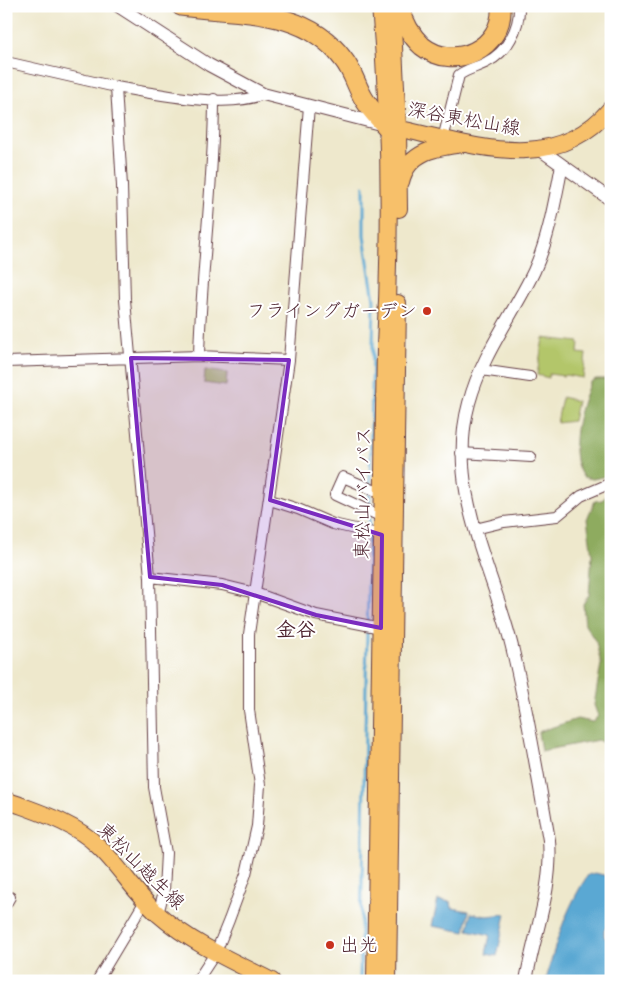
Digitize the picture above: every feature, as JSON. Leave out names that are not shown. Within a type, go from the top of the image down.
[{"type":"highway","points":[[180,6],[272,16],[311,31],[326,41],[342,56],[354,76],[363,98],[392,127]]},
{"type":"highway","points":[[399,6],[414,37],[422,46],[446,57],[460,57],[473,53],[484,46],[493,36],[499,25],[501,6]]},
{"type":"main road","name":"東松山バイパス","points":[[380,6],[399,189],[388,981]]},
{"type":"main road","name":"東松山バイパス","points":[[376,981],[382,517],[392,127],[392,6]]},
{"type":"main road","name":"深谷東松山線","points":[[392,127],[464,144],[509,150],[538,148],[563,144],[571,140],[594,124],[611,108]]},
{"type":"main road","points":[[399,189],[408,166],[420,155],[440,146],[464,144]]},
{"type":"main road","name":"東松山越生線","points":[[6,800],[50,816],[96,844],[145,901],[182,933],[272,981]]},
{"type":"street","points":[[118,6],[209,65],[263,94],[392,127]]},
{"type":"street","points":[[443,139],[459,75],[488,62],[505,47],[517,26],[519,6]]},
{"type":"street","points":[[6,62],[174,98],[248,100],[263,94]]},
{"type":"street","points":[[116,87],[122,186],[125,300],[131,358],[138,470],[150,577],[154,788],[166,853],[164,891],[158,914]]},
{"type":"street","points":[[199,356],[201,286],[214,146],[214,99]]},
{"type":"street","points":[[197,981],[216,952],[246,874],[257,826],[260,785],[249,710],[249,634],[289,360],[308,106]]},
{"type":"street","points":[[538,148],[611,200]]},
{"type":"street","points":[[526,981],[545,903],[550,856],[549,840],[513,650],[475,529],[465,489],[461,453],[469,403],[481,370],[535,268],[547,232],[562,165]]},
{"type":"street","points":[[6,362],[199,356],[289,360]]},
{"type":"street","points":[[481,370],[530,377]]},
{"type":"street","points":[[461,453],[531,457]]},
{"type":"street","points":[[382,517],[335,496],[343,478],[383,494]]},
{"type":"street","points":[[475,529],[504,522],[557,516],[581,496],[611,483]]},
{"type":"street","points":[[270,500],[298,509],[333,524],[382,535]]},
{"type":"street","points":[[150,577],[222,585],[255,593],[316,615],[381,628]]},
{"type":"street","points":[[97,981],[145,901]]},
{"type":"highlighted area","points":[[131,358],[289,360],[270,500],[382,535],[381,628],[316,615],[222,585],[150,577]]},
{"type":"green space","points":[[543,338],[579,342],[578,353],[586,354],[583,378],[549,374],[549,378],[537,375]]},
{"type":"green space","points":[[205,370],[227,373],[226,386],[204,383]]},
{"type":"green space","points":[[596,379],[611,379],[611,475],[593,479],[583,477],[578,467],[575,443],[578,417],[582,404],[590,382]]},
{"type":"green space","points":[[562,397],[577,401],[573,421],[557,423]]},
{"type":"green space","points":[[611,492],[610,779],[603,743],[598,740],[541,751],[538,732],[577,719],[593,722],[598,716],[594,705],[601,664],[596,642],[585,625],[583,604],[589,595],[592,555],[587,519],[595,501],[602,500]]},
{"type":"water","points":[[595,873],[611,877],[611,922],[604,930],[604,937],[611,940],[611,981],[546,981],[557,939],[567,913],[588,875]]},
{"type":"water","points":[[438,900],[451,902],[452,908],[469,911],[465,932],[432,926]]},
{"type":"water","points":[[471,913],[487,916],[506,914],[497,956],[486,954],[490,935],[468,930]]},
{"type":"waterway","points":[[364,187],[364,236],[374,300],[369,529]]},
{"type":"waterway","points":[[360,981],[369,535]]},
{"type":"place","name":"フライングガーデン","points":[[427,311]]},
{"type":"place","name":"出光","points":[[330,945]]},
{"type":"district","name":"金谷","points":[[296,629]]}]
